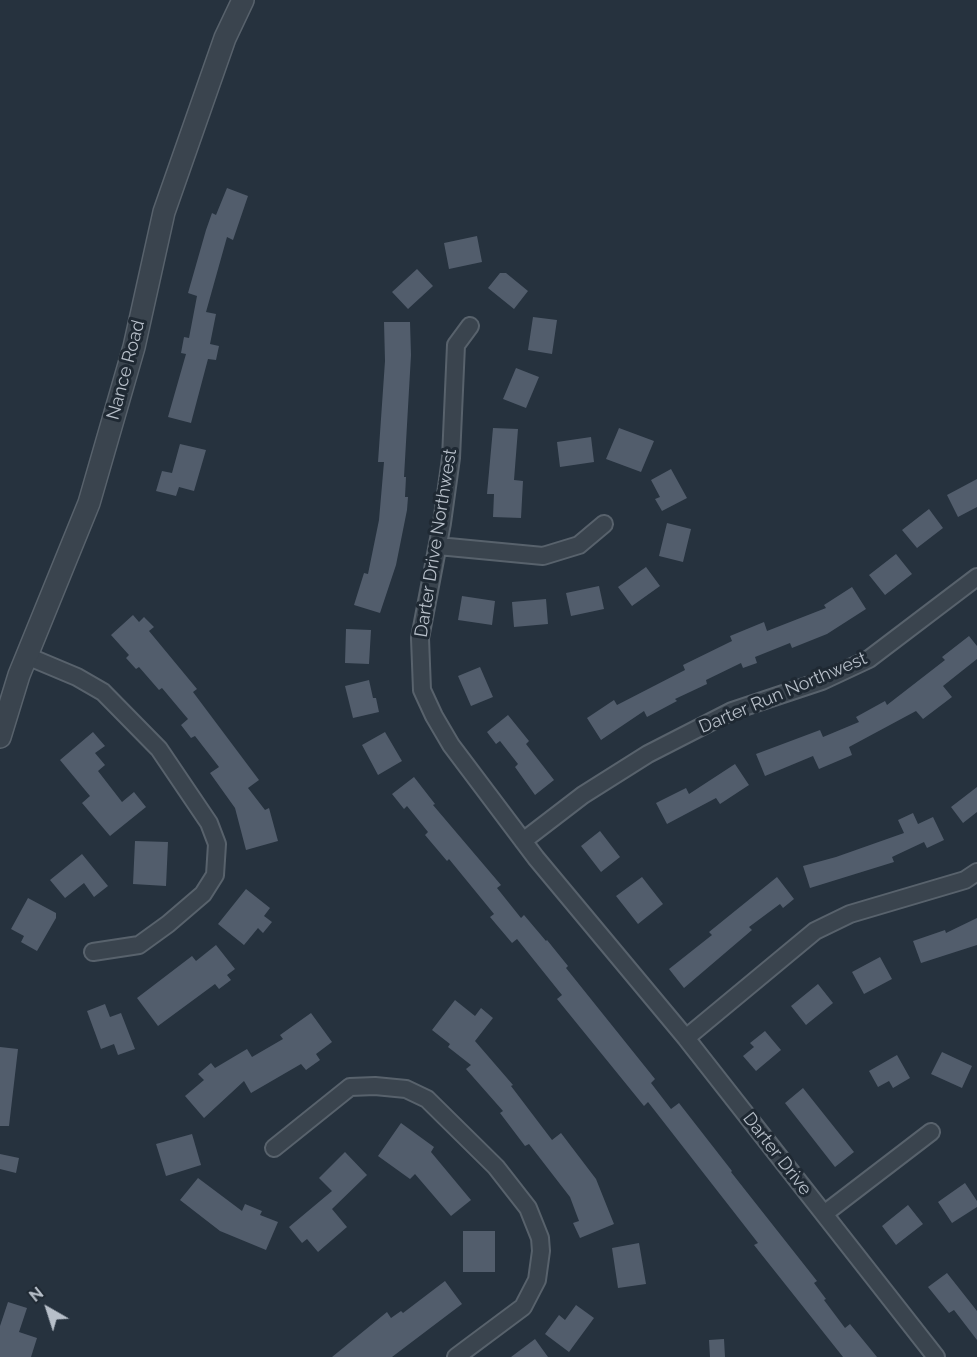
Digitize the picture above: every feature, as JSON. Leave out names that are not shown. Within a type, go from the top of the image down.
[{"type":"street","name":"Nance Road","points":[[0,737],[27,656],[88,503],[134,347],[164,212],[225,38],[243,0]]},
{"type":"street","name":"Darter Drive Northwest","points":[[470,326],[456,345],[451,458],[438,546],[420,638],[422,690],[451,745],[523,841],[615,952]]},
{"type":"street","points":[[438,546],[543,556],[579,545],[604,524]]},
{"type":"street","name":"Darter Run Northwest","points":[[523,841],[583,795],[648,754],[732,711],[822,681],[869,659],[977,577]]},
{"type":"street","points":[[27,656],[77,677],[104,692],[159,749],[209,823],[217,844],[215,875],[203,894],[139,945],[93,952]]},
{"type":"street","points":[[686,1038],[815,931],[850,914],[965,880],[977,872]]},
{"type":"street","name":"Darter Drive","points":[[615,952],[686,1038],[936,1357]]},
{"type":"street","points":[[274,1148],[350,1087],[375,1086],[406,1089],[427,1099],[496,1167],[528,1208],[540,1238],[542,1251],[537,1280],[523,1307],[456,1357]]},
{"type":"street","points":[[824,1214],[931,1132]]},
{"type":"building","points":[[227,188],[248,196],[233,240],[227,237],[206,312],[216,314],[210,344],[219,346],[216,360],[208,359],[191,423],[168,417],[186,354],[181,353],[184,337],[189,338],[197,296],[188,293],[212,213],[216,215]]},
{"type":"building","points":[[477,236],[482,262],[449,269],[444,243]]},
{"type":"building","points":[[417,269],[433,286],[408,309],[392,292]]},
{"type":"building","points":[[500,273],[506,273],[528,291],[514,309],[488,288]]},
{"type":"building","points":[[533,317],[557,320],[552,354],[528,350]]},
{"type":"building","points":[[384,322],[410,322],[411,355],[404,477],[406,477],[405,497],[408,497],[407,510],[396,565],[380,613],[354,605],[364,573],[368,574],[379,520],[384,462],[378,462],[385,361]]},
{"type":"building","points":[[516,368],[539,377],[526,408],[503,399]]},
{"type":"building","points":[[493,428],[518,429],[514,480],[523,481],[521,518],[493,517],[494,494],[487,494]]},
{"type":"building","points":[[619,428],[654,441],[641,472],[606,459]]},
{"type":"building","points":[[591,437],[594,462],[560,467],[557,442]]},
{"type":"building","points":[[180,444],[206,450],[194,491],[179,487],[176,496],[156,491],[162,471],[172,473]]},
{"type":"building","points":[[671,469],[687,498],[662,511],[655,499],[660,497],[651,480]]},
{"type":"building","points":[[977,479],[977,507],[958,517],[947,495]]},
{"type":"building","points":[[929,509],[943,528],[917,548],[902,530]]},
{"type":"building","points":[[667,523],[691,529],[683,562],[659,556]]},
{"type":"building","points":[[896,554],[912,574],[885,595],[869,575]]},
{"type":"building","points":[[646,567],[660,586],[632,606],[618,587]]},
{"type":"building","points":[[599,586],[604,609],[571,616],[566,593]]},
{"type":"building","points":[[852,587],[866,609],[827,634],[792,648],[790,643],[755,657],[757,663],[743,668],[741,663],[706,680],[707,684],[675,699],[677,701],[647,717],[644,711],[601,740],[587,718],[614,700],[617,705],[685,670],[683,665],[732,641],[730,636],[764,622],[767,631],[826,608],[824,605]]},
{"type":"building","points":[[462,596],[495,601],[492,625],[458,620]]},
{"type":"building","points":[[546,599],[548,624],[514,627],[512,602]]},
{"type":"building","points":[[133,615],[139,622],[144,617],[154,627],[149,631],[197,689],[193,692],[259,780],[248,788],[265,810],[269,808],[278,841],[246,850],[235,808],[210,773],[219,767],[195,736],[191,738],[181,725],[188,719],[162,688],[159,690],[139,667],[136,669],[126,658],[129,655],[111,635]]},
{"type":"building","points":[[346,629],[371,630],[369,664],[345,663]]},
{"type":"building","points":[[969,636],[977,646],[977,659],[943,686],[952,697],[923,719],[916,711],[849,747],[852,755],[819,769],[813,756],[765,776],[756,754],[820,730],[823,737],[859,722],[856,717],[885,701],[887,705],[945,660],[942,657]]},
{"type":"building","points":[[480,667],[493,697],[471,706],[458,676]]},
{"type":"building","points":[[369,680],[379,712],[353,718],[345,686]]},
{"type":"building","points":[[508,715],[529,741],[526,744],[554,780],[535,795],[515,767],[518,764],[500,741],[496,744],[487,732]]},
{"type":"building","points":[[93,732],[105,746],[95,753],[105,765],[98,771],[122,802],[134,792],[146,807],[110,836],[82,803],[90,796],[60,760]]},
{"type":"building","points":[[385,732],[402,761],[378,775],[362,745]]},
{"type":"building","points":[[735,764],[749,785],[720,804],[716,798],[667,824],[656,803],[686,788],[689,794]]},
{"type":"building","points":[[414,777],[435,804],[433,805],[501,885],[497,888],[521,918],[524,915],[568,966],[566,968],[655,1079],[651,1083],[671,1109],[679,1103],[817,1281],[814,1283],[826,1299],[824,1300],[845,1328],[850,1324],[877,1357],[843,1357],[754,1245],[758,1243],[648,1102],[644,1106],[557,999],[562,995],[517,939],[512,943],[490,917],[494,914],[449,859],[447,861],[425,835],[428,832],[407,806],[404,809],[392,794]]},
{"type":"building","points":[[977,787],[977,812],[963,823],[951,807]]},
{"type":"building","points":[[913,813],[918,824],[933,817],[944,840],[927,848],[924,842],[892,857],[894,862],[810,888],[803,866],[904,833],[898,820]]},
{"type":"building","points":[[600,831],[620,857],[601,872],[581,846]]},
{"type":"building","points":[[135,841],[168,842],[166,886],[133,884]]},
{"type":"building","points":[[82,854],[108,886],[94,897],[84,883],[65,898],[50,880]]},
{"type":"building","points":[[642,877],[663,904],[638,924],[616,896]]},
{"type":"building","points":[[777,877],[794,899],[783,908],[780,904],[749,927],[752,930],[684,988],[669,969],[712,935],[709,932]]},
{"type":"building","points":[[246,889],[270,908],[264,916],[272,922],[263,933],[258,928],[244,945],[218,924]]},
{"type":"building","points":[[28,898],[56,913],[56,918],[37,951],[21,942],[24,936],[11,929]]},
{"type":"building","points":[[977,918],[977,945],[921,963],[913,941],[945,930],[946,933]]},
{"type":"building","points":[[216,945],[235,969],[227,975],[231,980],[219,989],[215,984],[158,1026],[137,998],[192,956],[196,961]]},
{"type":"building","points":[[880,957],[892,979],[864,994],[852,972]]},
{"type":"building","points":[[818,984],[833,1003],[806,1025],[791,1006]]},
{"type":"building","points":[[455,1000],[475,1016],[481,1008],[493,1018],[475,1041],[513,1085],[511,1086],[552,1140],[561,1133],[596,1179],[614,1224],[580,1238],[573,1223],[579,1221],[570,1197],[529,1144],[525,1146],[500,1113],[503,1111],[466,1069],[471,1065],[448,1047],[450,1044],[432,1030]]},
{"type":"building","points":[[105,1004],[110,1017],[121,1013],[135,1049],[118,1055],[114,1044],[101,1049],[87,1011]]},
{"type":"building","points":[[311,1013],[332,1042],[316,1054],[320,1060],[306,1070],[301,1064],[251,1093],[244,1081],[204,1118],[185,1096],[204,1080],[198,1074],[211,1063],[215,1068],[247,1049],[252,1057],[283,1039],[280,1035]]},
{"type":"building","points":[[765,1031],[781,1050],[756,1071],[743,1056],[754,1047],[750,1043]]},
{"type":"building","points":[[0,1047],[18,1049],[9,1126],[0,1126]]},
{"type":"building","points":[[942,1052],[972,1066],[962,1088],[931,1074]]},
{"type":"building","points":[[897,1055],[910,1078],[893,1088],[889,1081],[878,1087],[869,1071]]},
{"type":"building","points":[[803,1088],[854,1152],[835,1167],[785,1103]]},
{"type":"building","points":[[401,1123],[434,1147],[431,1152],[471,1200],[451,1216],[415,1174],[410,1179],[378,1156]]},
{"type":"building","points":[[192,1134],[201,1165],[166,1176],[156,1144]]},
{"type":"building","points":[[345,1152],[367,1175],[332,1209],[347,1227],[318,1252],[307,1239],[302,1243],[289,1227],[332,1191],[319,1178]]},
{"type":"building","points":[[0,1154],[19,1158],[16,1173],[0,1169]]},
{"type":"building","points":[[198,1178],[242,1211],[245,1204],[262,1211],[260,1215],[278,1222],[266,1250],[220,1231],[180,1200]]},
{"type":"building","points":[[965,1183],[977,1201],[977,1207],[952,1223],[938,1202]]},
{"type":"building","points":[[908,1205],[923,1224],[896,1245],[882,1226]]},
{"type":"building","points":[[463,1231],[495,1231],[495,1272],[463,1272]]},
{"type":"building","points":[[639,1243],[646,1284],[618,1288],[612,1248]]},
{"type":"building","points":[[947,1273],[977,1311],[977,1340],[954,1310],[949,1313],[928,1287]]},
{"type":"building","points":[[445,1281],[462,1304],[392,1357],[332,1357],[387,1312],[391,1318],[401,1311],[403,1313]]},
{"type":"building","points":[[8,1302],[27,1308],[19,1332],[37,1338],[31,1357],[0,1357],[0,1326]]},
{"type":"building","points":[[576,1305],[594,1318],[569,1352],[545,1334],[559,1315],[565,1320]]},
{"type":"building","points":[[535,1339],[548,1357],[511,1357]]},
{"type":"building","points":[[724,1339],[725,1357],[710,1357],[709,1340]]}]
